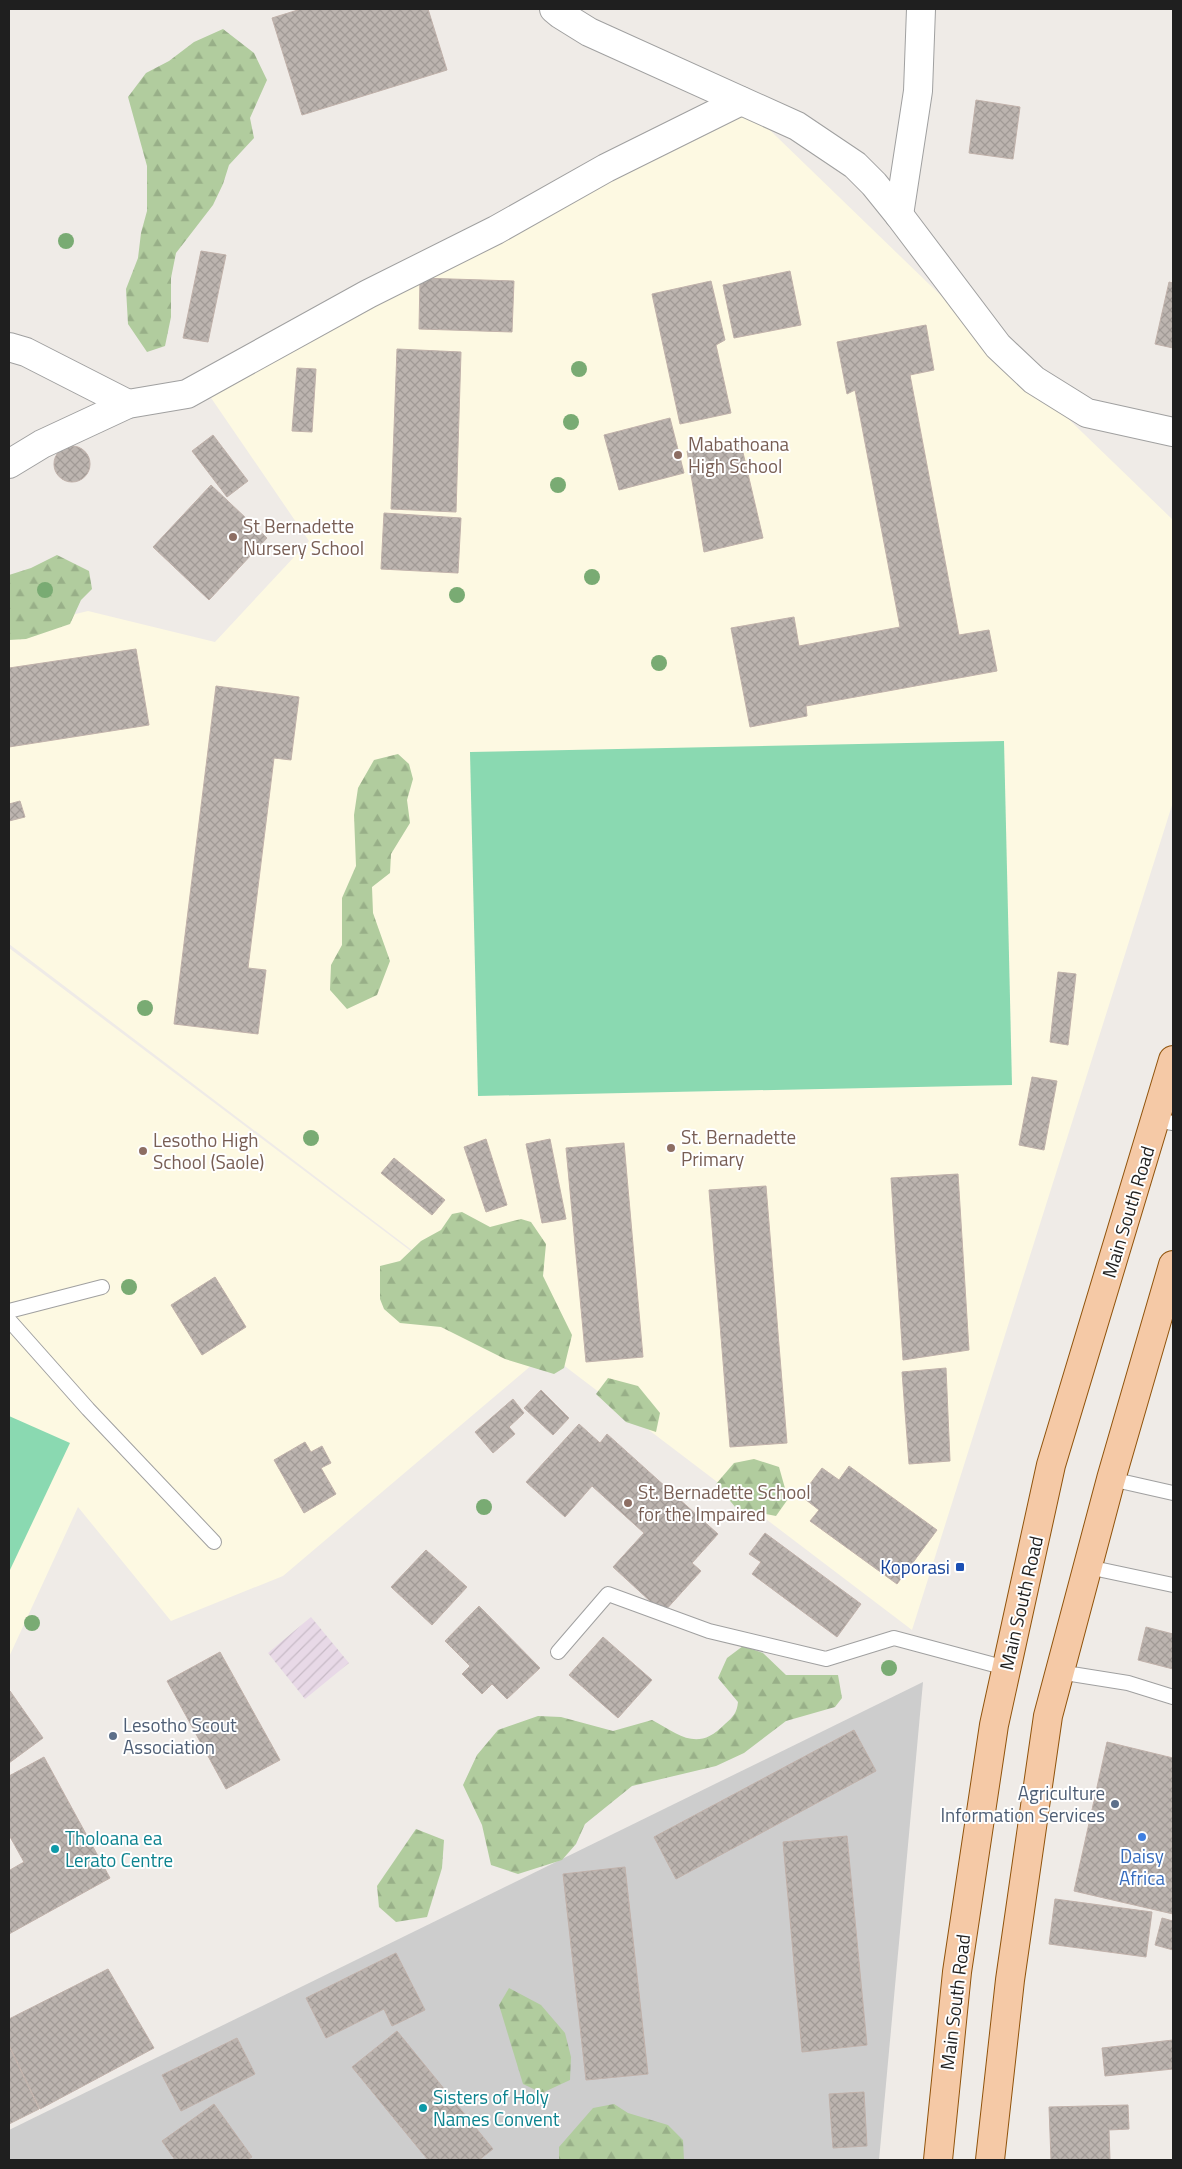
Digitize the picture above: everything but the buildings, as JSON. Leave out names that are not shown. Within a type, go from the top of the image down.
[{"type":"main road","name":"Main South Road","points":[[938,2160],[957,1972],[994,1725],[1006,1668],[1052,1465],[1164,1121],[1173,1060]]},
{"type":"main road","points":[[990,2160],[1010,1980],[1048,1716],[1111,1479],[1173,1265]]},
{"type":"street","points":[[554,9],[589,32],[797,126],[855,165],[874,184],[899,215],[998,346],[1034,380],[1087,413],[1173,432]]},
{"type":"street","points":[[899,215],[918,91],[921,9]]},
{"type":"street","points":[[9,464],[42,444],[128,404],[187,394],[368,294],[496,230],[606,168],[741,101]]},
{"type":"street","points":[[9,347],[26,352],[128,404]]},
{"type":"lane","points":[[9,1310],[102,1287]]},
{"type":"lane","points":[[9,1320],[88,1409],[214,1542]]},
{"type":"lane","points":[[1111,1479],[1173,1493]]},
{"type":"lane","points":[[1088,1567],[1173,1585]]},
{"type":"lane","points":[[558,1652],[608,1594],[708,1631],[826,1659],[894,1638],[1006,1668]]},
{"type":"lane","points":[[1059,1672],[1128,1683],[1173,1697]]},
{"type":"shaded area","name":"St. Bernadette Primary","points":[[749,110],[1173,520],[1173,802],[912,1630],[9,944],[9,630],[88,611],[215,642],[309,541],[205,389]]},
{"type":"shaded area","name":"Lesotho High School (Saole)","points":[[9,948],[546,1353],[283,1576],[171,1621],[78,1507],[9,1657]]},
{"type":"shaded area","points":[[311,1617],[349,1663],[305,1699],[268,1653]]},
{"type":"shaded area","points":[[923,1682],[879,2160],[9,2160],[9,2130]]},
{"type":"green space","points":[[223,29],[254,53],[267,80],[250,118],[254,138],[229,165],[213,205],[176,253],[171,278],[171,317],[165,346],[147,352],[128,324],[126,289],[138,258],[141,233],[147,211],[147,166],[128,97],[146,73],[169,61],[194,42]]},
{"type":"green space","points":[[57,555],[89,571],[92,589],[81,600],[70,624],[26,639],[9,640],[9,575],[31,568]]},
{"type":"green space","points":[[1004,741],[1012,1085],[478,1096],[470,752]]},
{"type":"green space","points":[[398,754],[409,764],[413,779],[407,800],[410,823],[391,854],[390,873],[372,887],[373,913],[390,961],[377,995],[347,1009],[330,990],[331,965],[342,945],[342,898],[356,866],[354,815],[358,788],[374,760]]},
{"type":"green space","points":[[462,1212],[490,1227],[521,1219],[531,1222],[546,1244],[543,1276],[572,1335],[564,1368],[554,1374],[505,1359],[441,1327],[400,1323],[384,1309],[380,1299],[380,1266],[400,1261],[421,1241],[441,1230],[452,1214]]},
{"type":"green space","points":[[608,1378],[638,1386],[660,1413],[656,1432],[626,1422],[596,1394]]},
{"type":"green space","points":[[9,1416],[70,1443],[9,1572]]},
{"type":"green space","points":[[754,1459],[779,1467],[788,1499],[776,1516],[736,1508],[716,1484],[734,1463]]},
{"type":"green space","points":[[743,1646],[763,1653],[786,1675],[838,1675],[842,1698],[835,1707],[786,1721],[744,1753],[716,1766],[632,1786],[585,1824],[576,1844],[562,1860],[518,1874],[491,1865],[482,1825],[463,1785],[477,1755],[498,1730],[538,1716],[561,1717],[613,1731],[652,1720],[681,1736],[698,1739],[706,1737],[715,1733],[736,1712],[738,1702],[718,1678],[727,1658]]},
{"type":"green space","points":[[416,1829],[444,1840],[442,1868],[427,1917],[396,1922],[379,1907],[377,1886]]},
{"type":"green space","points":[[509,1988],[541,2005],[565,2033],[571,2057],[570,2080],[542,2093],[523,2084],[499,2005]]},
{"type":"green space","points":[[614,2104],[628,2113],[668,2125],[683,2140],[684,2160],[559,2160],[559,2147],[593,2108]]},
{"type":"place","name":"Mabathoana High School","points":[[678,455]]},
{"type":"place","name":"St Bernadette Nursery School","points":[[233,537]]},
{"type":"place","name":"St. Bernadette Primary","points":[[671,1148]]},
{"type":"place","name":"Lesotho High School (Saole)","points":[[143,1151]]},
{"type":"place","name":"St. Bernadette School for the Impaired","points":[[628,1503]]},
{"type":"place","name":"Koporasi","points":[[960,1567]]},
{"type":"place","name":"Lesotho Scout Association","points":[[113,1736]]},
{"type":"place","name":"Agriculture Information Services","points":[[1115,1804]]},
{"type":"place","name":"Daisy Africa","points":[[1142,1837]]},
{"type":"place","name":"Tholoana ea Lerato Centre","points":[[55,1849]]},
{"type":"place","name":"Sisters of Holy Names Convent","points":[[423,2108]]}]
